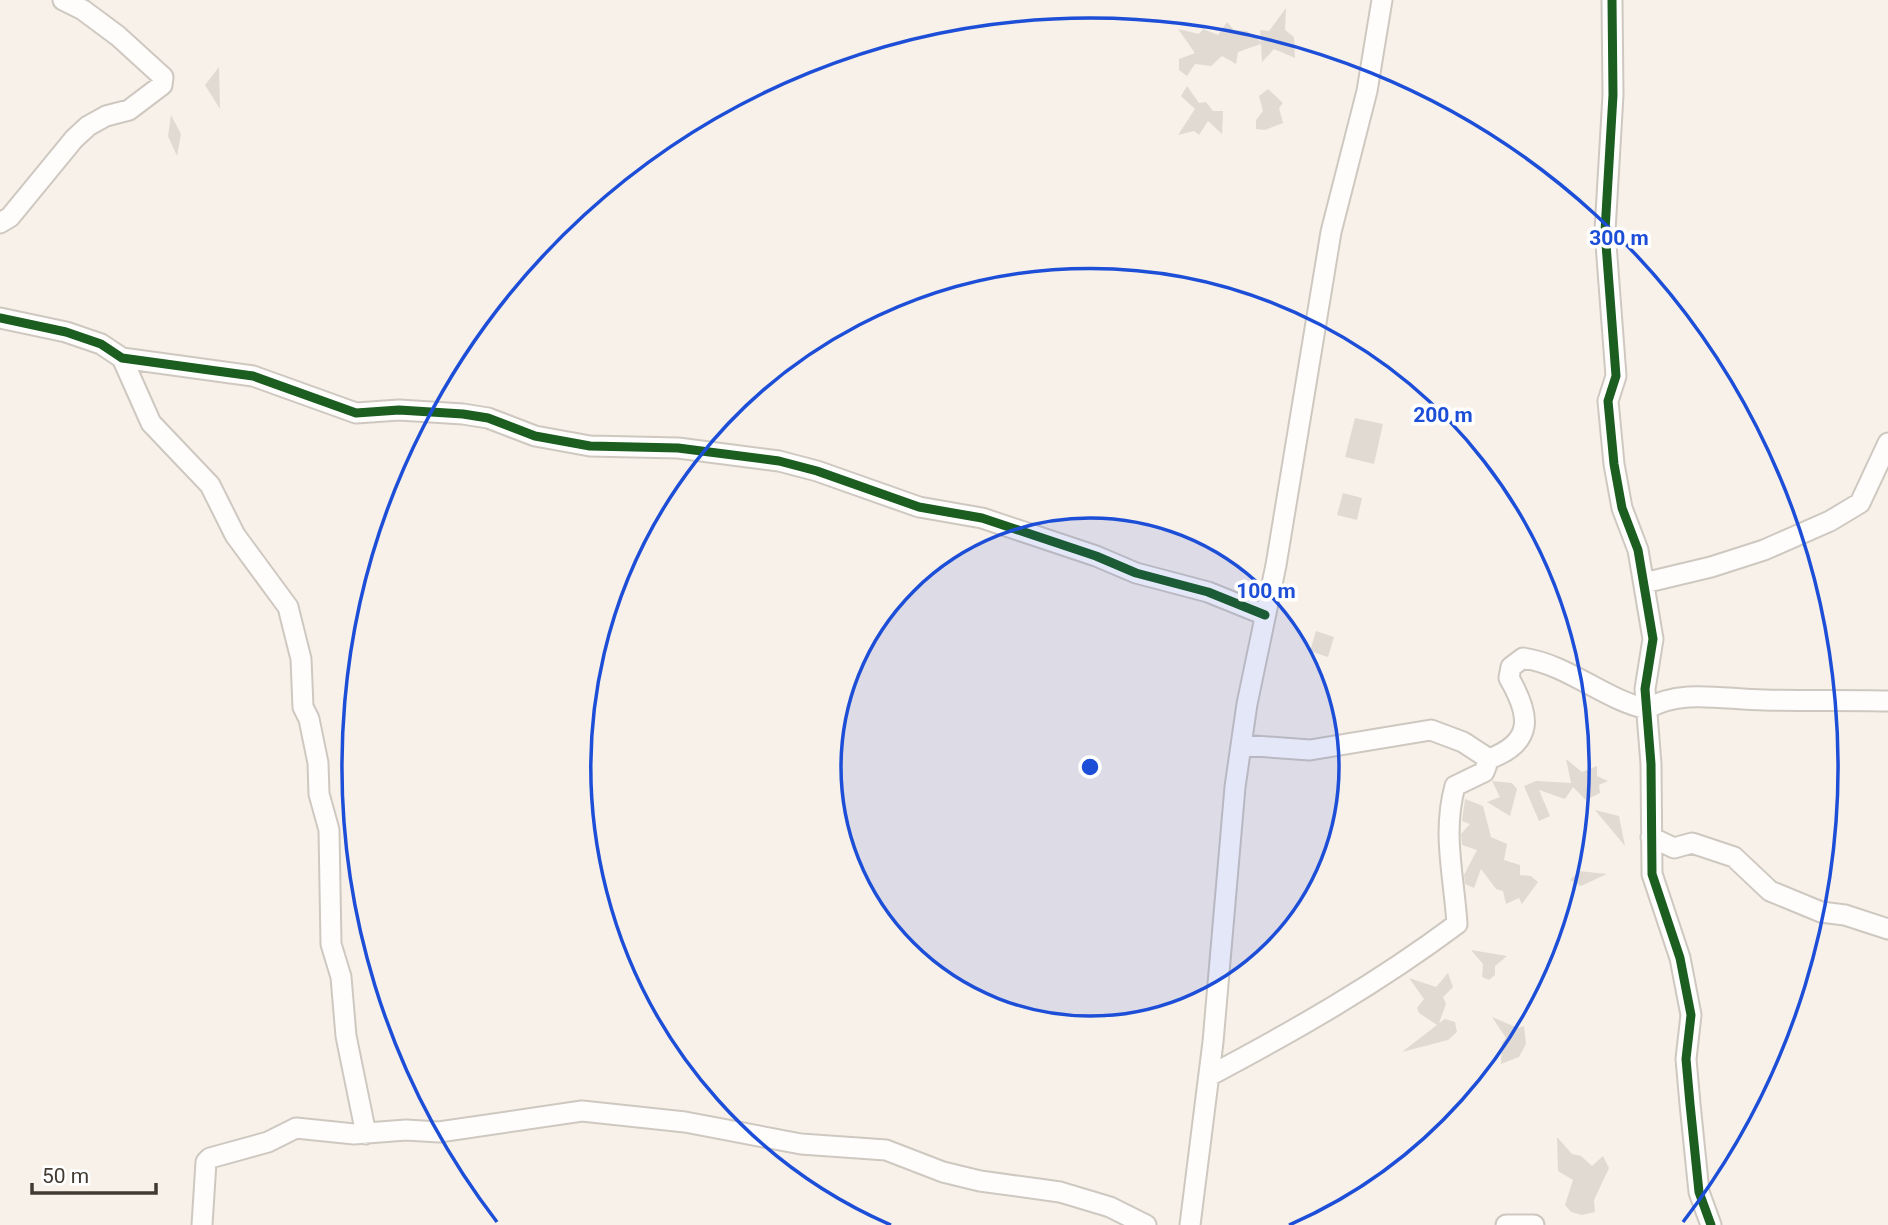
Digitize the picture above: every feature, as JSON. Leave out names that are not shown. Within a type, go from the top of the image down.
[{"type":"street","points":[[0,223],[10,217],[74,139],[88,126],[106,116],[129,110],[162,85],[163,77],[132,47],[83,10],[63,0]]},
{"type":"street","points":[[1190,1225],[1209,1076],[1223,899],[1241,745],[1331,232],[1367,91],[1382,0]]},
{"type":"street","points":[[1612,0],[1613,95],[1605,230],[1616,376],[1608,401],[1618,486],[1638,550],[1653,639],[1645,690],[1651,764],[1652,874],[1680,958],[1691,1015],[1687,1070],[1699,1192],[1711,1225]]},
{"type":"street","points":[[0,318],[66,332],[101,344],[122,358],[253,376],[356,413],[399,410],[464,414],[488,418],[535,436],[590,446],[678,448],[779,461],[919,507],[982,518],[1096,556],[1136,573],[1208,592],[1265,615]]},
{"type":"street","points":[[122,358],[151,423],[210,485],[235,535],[288,607],[301,659],[303,707],[309,719],[318,763],[319,794],[329,830],[331,944],[341,977],[346,1036],[366,1134]]},
{"type":"street","points":[[1644,583],[1711,567],[1764,550],[1830,521],[1860,503],[1888,443]]},
{"type":"street","points":[[1209,1076],[1309,1024],[1393,972],[1457,924],[1454,877],[1447,850],[1447,813],[1455,786],[1484,772],[1489,759],[1510,751],[1523,736],[1525,719],[1518,695],[1509,678],[1511,667],[1523,658],[1548,662],[1630,705],[1647,709],[1662,700],[1715,696],[1759,700],[1888,701]]},
{"type":"street","points":[[1241,745],[1310,750],[1431,730],[1463,742],[1489,759]]},
{"type":"street","points":[[1651,837],[1674,848],[1692,844],[1734,857],[1769,891],[1821,912],[1845,915],[1888,929]]},
{"type":"street","points":[[202,1225],[206,1162],[210,1158],[268,1142],[296,1128],[366,1134],[475,1129],[582,1111],[685,1122],[801,1144],[886,1150],[943,1172],[980,1181],[1060,1192],[1110,1207],[1146,1225]]},
{"type":"street","points":[[1506,1225],[1534,1225]]},
{"type":"building","points":[[1286,8],[1285,30],[1294,37],[1295,58],[1274,49],[1262,62],[1261,44],[1238,52],[1236,64],[1222,56],[1211,66],[1195,64],[1187,76],[1179,70],[1179,59],[1195,53],[1178,29],[1199,34],[1203,29],[1218,35],[1227,22],[1234,30],[1247,31],[1261,42],[1260,30],[1269,31]]},
{"type":"building","points":[[219,67],[220,109],[205,85]]},
{"type":"building","points":[[1187,86],[1199,103],[1206,102],[1213,111],[1223,111],[1222,134],[1208,121],[1199,135],[1194,131],[1178,135],[1195,109],[1181,96]]},
{"type":"building","points":[[1268,89],[1283,103],[1279,108],[1283,123],[1265,130],[1256,129],[1256,120],[1263,111],[1259,96]]},
{"type":"building","points":[[171,115],[181,134],[177,156],[168,136]]},
{"type":"building","points":[[1355,418],[1383,424],[1374,464],[1345,457]]},
{"type":"building","points":[[1343,493],[1362,498],[1357,520],[1337,515]]},
{"type":"building","points":[[1316,631],[1334,637],[1328,657],[1310,651]]},
{"type":"building","points":[[1566,759],[1582,772],[1597,766],[1597,776],[1608,781],[1599,785],[1600,793],[1586,800],[1573,787],[1565,799],[1539,790],[1550,816],[1539,821],[1524,786],[1536,781],[1571,783]]},
{"type":"building","points":[[1492,781],[1512,783],[1517,789],[1510,816],[1487,802],[1500,797]]},
{"type":"building","points":[[1465,799],[1483,806],[1491,837],[1507,844],[1504,860],[1520,865],[1520,875],[1531,876],[1538,882],[1522,904],[1519,898],[1506,904],[1503,891],[1496,889],[1481,869],[1474,888],[1465,884],[1464,875],[1477,850],[1462,845],[1461,834],[1470,824],[1462,821]]},
{"type":"building","points":[[1595,810],[1619,816],[1625,846]]},
{"type":"building","points":[[1579,871],[1607,874],[1581,886],[1570,880]]},
{"type":"building","points":[[1471,950],[1507,956],[1495,966],[1495,975],[1489,980],[1482,977],[1483,964]]},
{"type":"building","points":[[1448,973],[1453,987],[1443,997],[1446,1004],[1439,1023],[1445,1019],[1455,1022],[1457,1032],[1448,1040],[1402,1052],[1437,1025],[1419,1013],[1417,1008],[1424,999],[1409,978],[1436,987]]},
{"type":"building","points":[[1492,1017],[1518,1028],[1524,1026],[1526,1044],[1519,1057],[1501,1064],[1502,1043],[1506,1038]]},
{"type":"building","points":[[1557,1137],[1572,1154],[1581,1156],[1592,1166],[1603,1156],[1609,1168],[1594,1200],[1595,1212],[1582,1215],[1571,1212],[1565,1205],[1573,1180],[1558,1171]]},
{"type":"cycle path","points":[[1612,0],[1613,95],[1605,231],[1616,376],[1608,401],[1614,464],[1622,508],[1638,550],[1653,639],[1645,689],[1651,764],[1652,874],[1680,958],[1691,1015],[1686,1059],[1690,1104],[1699,1192],[1711,1225]]},
{"type":"cycle path","points":[[0,318],[66,332],[101,344],[122,358],[253,376],[356,413],[399,410],[463,414],[488,418],[535,436],[590,446],[678,448],[779,461],[817,471],[919,507],[982,518],[1096,556],[1136,573],[1208,592],[1265,615]]}]
